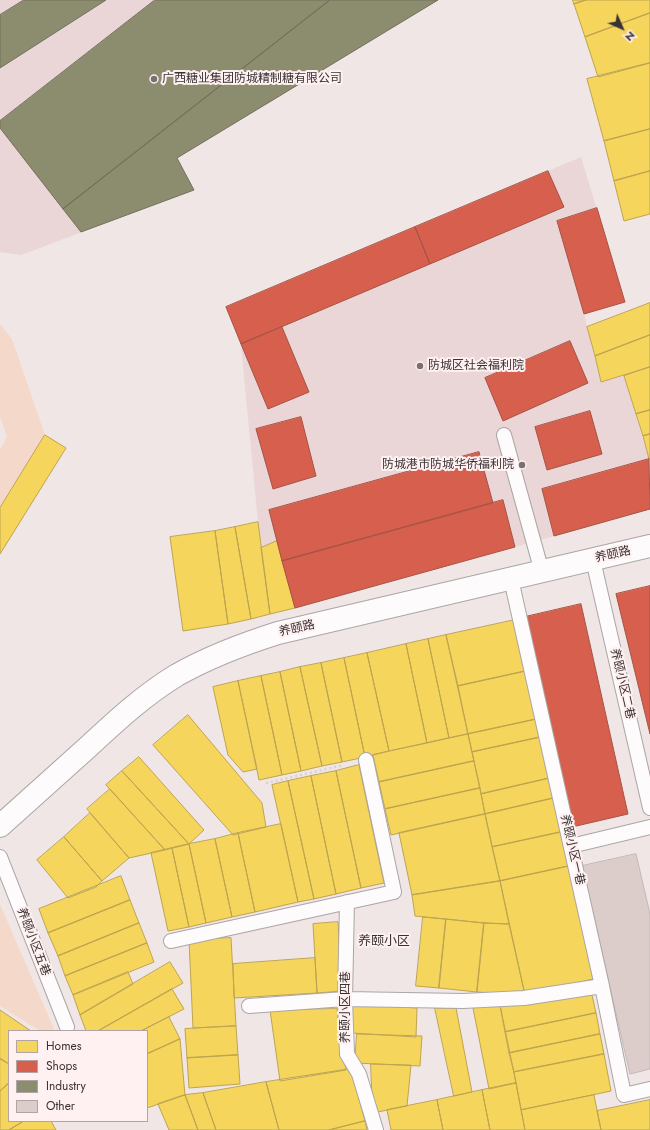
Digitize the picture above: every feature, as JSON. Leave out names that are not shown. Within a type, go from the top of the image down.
[{"type":"street","name":"养颐路","points":[[0,826],[120,718],[148,695],[208,658],[242,644],[278,633],[650,546]]},
{"type":"lane","points":[[504,435],[542,572]]},
{"type":"lane","name":"养颐小区二巷","points":[[593,560],[650,808]]},
{"type":"lane","name":"养颐小区一巷","points":[[511,579],[602,986],[624,1095],[650,1089]]},
{"type":"lane","points":[[171,941],[394,892],[366,760]]},
{"type":"lane","points":[[571,846],[650,827]]},
{"type":"lane","name":"养颐小区五巷","points":[[0,857],[66,1027]]},
{"type":"lane","name":"养颐小区四巷","points":[[347,902],[347,1054],[359,1074],[376,1130]]},
{"type":"lane","points":[[249,1006],[346,999],[463,1001],[524,998],[602,986]]},
{"type":"path","points":[[266,782],[366,760]]},
{"type":"shaded area","name":"广西糖业集团防城精制糖有限公司","points":[[0,0],[438,0],[177,158],[194,190],[21,255],[0,252]]},
{"type":"shaded area","name":"防城区社会福利院","points":[[581,157],[625,302],[584,314],[601,382],[624,376],[649,459],[542,489],[554,536],[515,547],[502,500],[282,561],[261,548],[241,345],[226,307]]},
{"type":"shaded area","points":[[0,324],[12,339],[45,435],[0,508],[0,450],[7,437],[0,417]]},
{"type":"shaded area","points":[[0,904],[54,1029],[38,1030],[0,1006]]},
{"type":"building: Homes","points":[[573,0],[586,0],[574,4]]},
{"type":"building: Homes","points":[[586,0],[650,0],[650,13],[585,37],[574,4]]},
{"type":"building: Homes","points":[[650,13],[650,63],[598,77],[585,37]]},
{"type":"building: Homes","points":[[650,63],[650,129],[604,141],[587,79]]},
{"type":"building: Homes","points":[[650,129],[650,171],[614,181],[604,141]]},
{"type":"building: Homes","points":[[650,171],[650,214],[624,221],[614,181]]},
{"type":"building: Homes","points":[[650,303],[650,335],[595,356],[587,327]]},
{"type":"building: Homes","points":[[650,335],[650,367],[601,382],[595,356]]},
{"type":"building: Homes","points":[[650,367],[650,410],[636,414],[624,376]]},
{"type":"building: Homes","points":[[650,410],[650,434],[643,436],[636,414]]},
{"type":"building: Homes","points":[[650,434],[650,459],[649,459],[643,436]]},
{"type":"building: Homes","points":[[45,435],[66,448],[0,554],[0,508]]},
{"type":"building: Homes","points":[[258,522],[270,614],[251,619],[235,527]]},
{"type":"building: Homes","points":[[235,527],[251,619],[228,624],[215,531]]},
{"type":"building: Homes","points":[[215,531],[228,624],[183,631],[170,537]]},
{"type":"building: Homes","points":[[277,541],[295,608],[270,614],[261,548]]},
{"type":"building: Homes","points":[[515,620],[526,671],[458,686],[446,635]]},
{"type":"building: Homes","points":[[446,635],[468,734],[449,738],[428,639]]},
{"type":"building: Homes","points":[[428,639],[449,738],[427,743],[406,644]]},
{"type":"building: Homes","points":[[406,644],[427,743],[389,751],[367,653]]},
{"type":"building: Homes","points":[[367,653],[389,751],[365,757],[344,658]]},
{"type":"building: Homes","points":[[344,658],[365,757],[342,762],[321,663]]},
{"type":"building: Homes","points":[[321,663],[342,762],[322,766],[300,667]]},
{"type":"building: Homes","points":[[300,667],[322,766],[301,771],[280,672]]},
{"type":"building: Homes","points":[[526,671],[537,719],[468,734],[458,686]]},
{"type":"building: Homes","points":[[280,672],[301,771],[282,775],[261,676]]},
{"type":"building: Homes","points":[[261,676],[282,775],[259,780],[238,681]]},
{"type":"building: Homes","points":[[238,681],[257,769],[243,772],[228,755],[213,687]]},
{"type":"building: Homes","points":[[188,715],[262,803],[266,827],[233,835],[153,745]]},
{"type":"building: Homes","points":[[537,719],[541,737],[472,752],[468,734]]},
{"type":"building: Homes","points":[[468,734],[474,761],[379,782],[373,755]]},
{"type":"building: Homes","points":[[541,737],[550,778],[481,794],[472,752]]},
{"type":"building: Homes","points":[[139,757],[204,830],[189,844],[122,771]]},
{"type":"building: Homes","points":[[474,761],[480,788],[385,809],[379,782]]},
{"type":"building: Homes","points":[[359,765],[384,883],[361,888],[336,771]]},
{"type":"building: Homes","points":[[122,771],[189,844],[165,850],[106,785]]},
{"type":"building: Homes","points":[[336,771],[361,888],[336,894],[311,776]]},
{"type":"building: Homes","points":[[311,776],[336,894],[314,899],[288,781]]},
{"type":"building: Homes","points":[[550,778],[554,798],[485,814],[481,794]]},
{"type":"building: Homes","points":[[288,781],[314,899],[298,902],[272,785]]},
{"type":"building: Homes","points":[[480,788],[485,814],[391,835],[385,809]]},
{"type":"building: Homes","points":[[110,789],[165,850],[129,858],[87,809]]},
{"type":"building: Homes","points":[[554,798],[561,832],[492,847],[485,814]]},
{"type":"building: Homes","points":[[90,813],[129,858],[102,881],[64,837]]},
{"type":"building: Homes","points":[[485,814],[500,881],[412,895],[399,833]]},
{"type":"building: Homes","points":[[281,824],[298,902],[255,912],[238,833]]},
{"type":"building: Homes","points":[[561,832],[569,866],[500,881],[492,847]]},
{"type":"building: Homes","points":[[238,833],[255,912],[232,917],[215,839]]},
{"type":"building: Homes","points":[[64,837],[102,881],[96,887],[68,898],[37,860]]},
{"type":"building: Homes","points":[[215,839],[232,917],[206,923],[189,844]]},
{"type":"building: Homes","points":[[189,844],[206,923],[189,927],[172,848]]},
{"type":"building: Homes","points":[[172,848],[189,927],[168,931],[151,853]]},
{"type":"building: Homes","points":[[569,866],[593,979],[525,995],[500,881]]},
{"type":"building: Homes","points":[[121,876],[130,900],[48,933],[39,909]]},
{"type":"building: Homes","points":[[500,881],[509,924],[415,916],[412,895]]},
{"type":"building: Homes","points":[[130,900],[139,923],[58,956],[48,933]]},
{"type":"building: Homes","points":[[423,917],[446,919],[439,988],[416,986]]},
{"type":"building: Homes","points":[[446,919],[484,923],[477,992],[439,988]]},
{"type":"building: Homes","points":[[338,922],[342,991],[317,993],[313,924]]},
{"type":"building: Homes","points":[[139,923],[147,943],[65,976],[58,956]]},
{"type":"building: Homes","points":[[484,923],[509,924],[525,995],[477,992]]},
{"type":"building: Homes","points":[[231,938],[236,1026],[193,1028],[189,940]]},
{"type":"building: Homes","points":[[147,943],[154,962],[73,995],[65,976]]},
{"type":"building: Homes","points":[[315,958],[317,993],[234,998],[233,964]]},
{"type":"building: Homes","points":[[170,962],[183,983],[100,1030],[86,1030],[80,1015]]},
{"type":"building: Homes","points":[[128,972],[133,984],[80,1015],[73,995]]},
{"type":"building: Homes","points":[[172,989],[184,1009],[143,1030],[100,1030]]},
{"type":"building: Homes","points":[[592,995],[596,1013],[505,1032],[500,1005]]},
{"type":"building: Homes","points":[[353,1004],[417,1008],[416,1037],[352,1033]]},
{"type":"building: Homes","points":[[500,1005],[516,1083],[489,1089],[473,1008]]},
{"type":"building: Homes","points":[[435,1008],[456,1008],[472,1092],[454,1096]]},
{"type":"building: Homes","points":[[337,1009],[346,1070],[280,1081],[270,1010]]},
{"type":"building: Homes","points":[[0,1010],[30,1030],[8,1030],[8,1063],[0,1058]]},
{"type":"building: Homes","points":[[596,1013],[600,1034],[509,1053],[505,1032]]},
{"type":"building: Homes","points":[[169,1017],[180,1039],[148,1054],[148,1030],[143,1030]]},
{"type":"building: Homes","points":[[236,1026],[238,1055],[187,1058],[185,1029]]},
{"type":"building: Homes","points":[[357,1034],[422,1036],[420,1066],[355,1063]]},
{"type":"building: Homes","points":[[600,1034],[604,1054],[514,1072],[509,1053]]},
{"type":"building: Homes","points":[[180,1039],[185,1095],[148,1108],[148,1054]]},
{"type":"building: Homes","points":[[604,1054],[611,1091],[521,1110],[514,1072]]},
{"type":"building: Homes","points":[[238,1055],[240,1084],[189,1088],[187,1058]]},
{"type":"building: Homes","points":[[0,1059],[8,1063],[8,1084],[0,1091]]},
{"type":"building: Homes","points":[[371,1064],[411,1065],[407,1106],[373,1113]]},
{"type":"building: Homes","points":[[351,1069],[365,1121],[329,1130],[279,1130],[266,1082]]},
{"type":"building: Homes","points":[[266,1082],[279,1130],[216,1130],[203,1093]]},
{"type":"building: Homes","points":[[516,1083],[525,1130],[490,1130],[482,1090]]},
{"type":"building: Homes","points":[[8,1084],[8,1122],[22,1122],[9,1130],[0,1130],[0,1091]]},
{"type":"building: Homes","points":[[482,1090],[490,1130],[443,1130],[437,1100]]},
{"type":"building: Homes","points":[[203,1093],[216,1130],[198,1130],[185,1095]]},
{"type":"building: Homes","points":[[185,1095],[198,1130],[169,1130],[158,1104]]},
{"type":"building: Homes","points":[[594,1095],[601,1130],[525,1130],[521,1110]]},
{"type":"building: Homes","points":[[437,1100],[443,1130],[391,1130],[387,1110]]},
{"type":"building: Homes","points":[[650,1100],[650,1130],[601,1130],[597,1111]]},
{"type":"building: Homes","points":[[365,1121],[367,1130],[329,1130]]},
{"type":"building: Homes","points":[[22,1122],[52,1122],[56,1130],[9,1130]]},
{"type":"building: Shops","points":[[548,171],[564,207],[430,264],[415,227]]},
{"type":"building: Shops","points":[[597,208],[625,302],[584,314],[557,221]]},
{"type":"building: Shops","points":[[415,227],[430,264],[241,344],[226,307]]},
{"type":"building: Shops","points":[[282,327],[309,392],[268,409],[241,344]]},
{"type":"building: Shops","points":[[570,341],[588,383],[503,421],[485,378]]},
{"type":"building: Shops","points":[[590,411],[602,454],[547,470],[535,427]]},
{"type":"building: Shops","points":[[301,417],[316,476],[273,489],[256,429]]},
{"type":"building: Shops","points":[[479,452],[493,503],[282,561],[269,510]]},
{"type":"building: Shops","points":[[649,459],[650,509],[554,536],[542,489]]},
{"type":"building: Shops","points":[[503,500],[515,547],[295,608],[282,561]]},
{"type":"building: Shops","points":[[650,586],[650,734],[616,594]]},
{"type":"building: Shops","points":[[581,604],[628,814],[572,827],[525,617]]},
{"type":"building: Industry","points":[[24,0],[106,0],[0,68],[0,15]]},
{"type":"building: Industry","points":[[155,0],[330,0],[63,209],[0,128],[0,121]]},
{"type":"building: Industry","points":[[330,0],[438,0],[177,158],[194,190],[81,232],[63,209]]},
{"type":"building: Other","points":[[636,854],[650,914],[650,1069],[630,1074],[582,866]]},
{"type":"place","name":"广西糖业集团防城精制糖有限公司","points":[[154,79]]},
{"type":"place","name":"防城区社会福利院","points":[[420,366]]},
{"type":"place","name":"防城港市防城华侨福利院","points":[[522,465]]},
{"type":"district","name":"养颐小区","points":[[384,942]]}]
